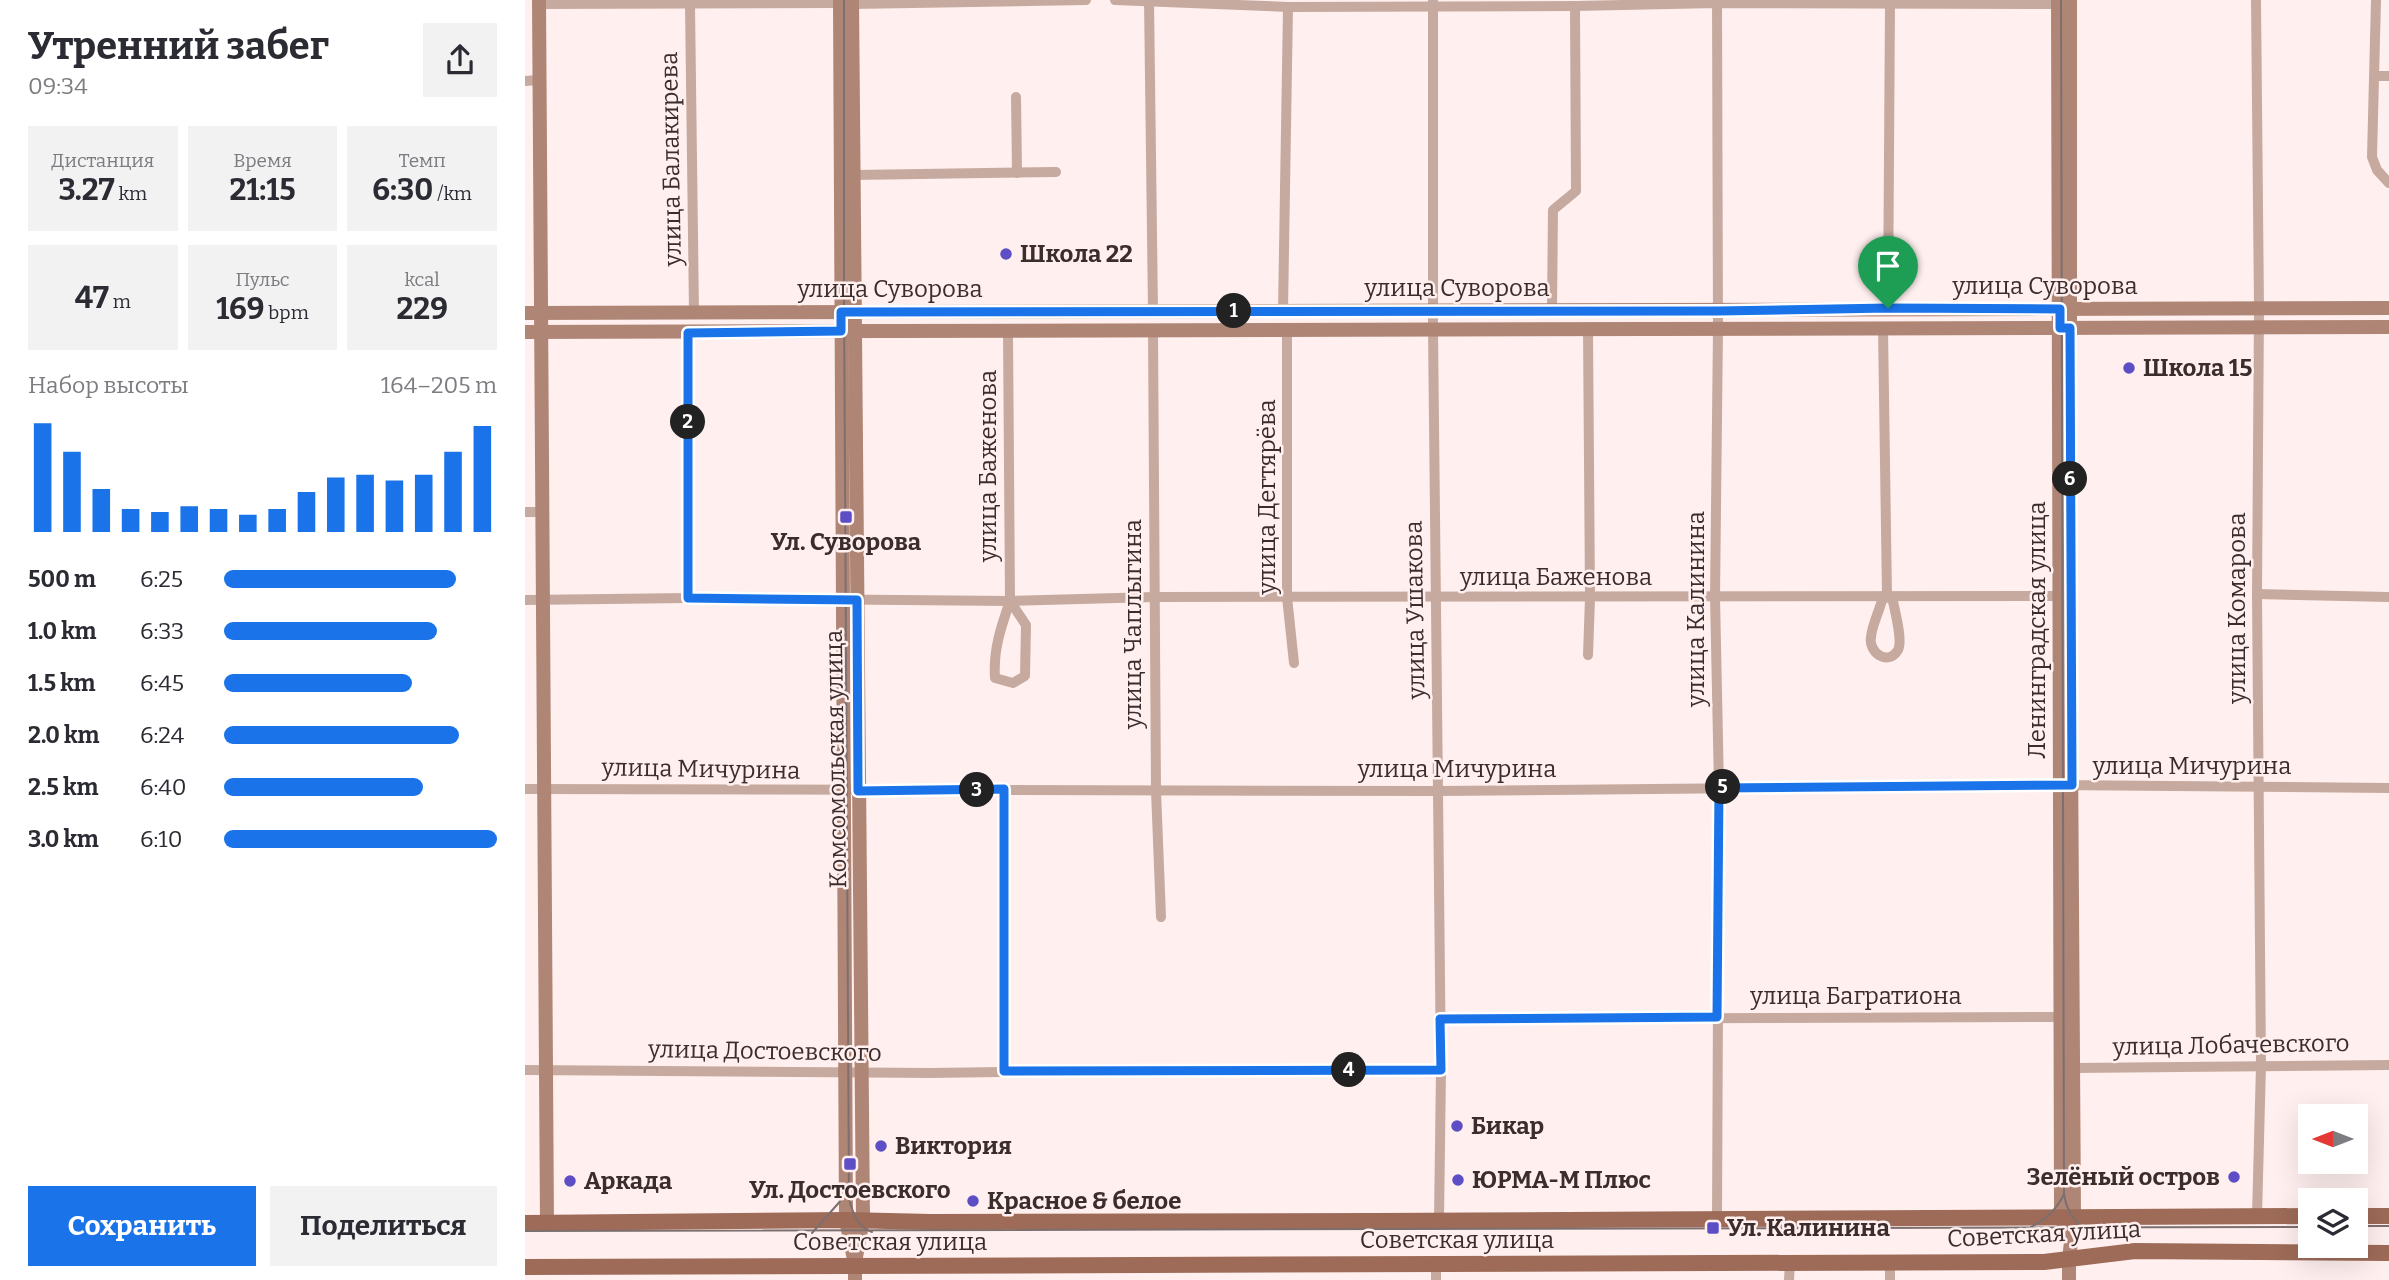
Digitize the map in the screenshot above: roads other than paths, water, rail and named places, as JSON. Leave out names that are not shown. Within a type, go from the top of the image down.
[{"type":"main road","name":"Ленинградская улица","points":[[2062,1],[2066,785],[2061,1017],[2069,1280]]},
{"type":"main road","points":[[539,2],[531,81],[543,332],[547,1223]]},
{"type":"main road","name":"Комсомольская улица","points":[[846,2],[853,175],[847,312]]},
{"type":"main road","name":"Комсомольская улица","points":[[846,2],[851,791],[846,1220],[855,1273]]},
{"type":"main road","name":"улица Суворова","points":[[525,313],[2389,308]]},
{"type":"main road","name":"улица Суворова","points":[[525,332],[2389,327]]},
{"type":"main road","name":"Ленинградская улица","points":[[2065,328],[2060,596],[2073,1068],[2068,1216]]},
{"type":"main road","name":"Комсомольская улица","points":[[851,791],[862,1073],[863,1220],[855,1273]]},
{"type":"main road","name":"Советская улица","points":[[525,1223],[2298,1216]]},
{"type":"main road","points":[[2368,1216],[2389,1216]]},
{"type":"main road","name":"Советская улица","points":[[536,1272],[1436,1272],[1790,1262],[2044,1262],[2135,1251],[2389,1253]]},
{"type":"street","points":[[539,2],[690,4],[1086,0]]},
{"type":"street","points":[[1115,0],[1288,7],[1433,3],[1576,6],[1717,1],[2062,1]]},
{"type":"street","points":[[1149,0],[1153,311]]},
{"type":"street","name":"улица Комарова","points":[[2256,0],[2261,1065],[2257,1216]]},
{"type":"street","points":[[2376,0],[2372,157],[2377,170],[2389,183]]},
{"type":"street","name":"улица Калинина","points":[[1717,1],[1717,1218]]},
{"type":"street","name":"улица Ушакова","points":[[1433,3],[1433,330],[1441,1070],[1439,1220]]},
{"type":"street","points":[[1888,308],[1890,3]]},
{"type":"street","name":"улица Балакирева","points":[[690,4],[694,313]]},
{"type":"street","points":[[1552,310],[1553,210],[1576,191],[1576,6]]},
{"type":"street","points":[[1283,311],[1288,7]]},
{"type":"street","points":[[2375,76],[2389,76]]},
{"type":"street","points":[[1016,97],[1017,173]]},
{"type":"street","points":[[853,175],[1056,172]]},
{"type":"street","points":[[1883,328],[1887,596],[1893,601],[1900,640],[1898,650],[1885,658],[1872,648],[1870,638],[1882,600],[1887,596]]},
{"type":"street","points":[[1588,329],[1588,655]]},
{"type":"street","name":"улица Чаплыгина","points":[[1153,330],[1156,791],[1161,917]]},
{"type":"street","name":"улица Дегтярёва","points":[[1287,330],[1287,597],[1294,663]]},
{"type":"street","name":"улица Баженова","points":[[1008,331],[1010,601]]},
{"type":"street","points":[[688,333],[688,598]]},
{"type":"street","points":[[525,512],[543,512]]},
{"type":"street","points":[[2257,594],[2389,597]]},
{"type":"street","name":"улица Баженова","points":[[525,600],[688,598],[1010,601],[1154,597],[2060,596]]},
{"type":"street","points":[[1010,601],[1026,625],[1025,676],[1013,683],[995,678],[993,657],[1010,601]]},
{"type":"street","name":"улица Мичурина","points":[[525,789],[1438,791],[2066,785],[2389,788]]},
{"type":"street","points":[[1004,789],[1004,1071]]},
{"type":"street","name":"улица Багратиона","points":[[1440,1019],[2061,1017]]},
{"type":"street","name":"улица Лобачевского","points":[[2073,1068],[2389,1065]]},
{"type":"street","name":"улица Достоевского","points":[[525,1070],[862,1073],[1441,1070]]},
{"type":"street","points":[[1789,1280],[1790,1262]]},
{"type":"street","points":[[1890,1263],[1890,1280]]},
{"type":"tram line","points":[[844,0],[849,1199],[859,1223],[872,1232]]},
{"type":"tram line","points":[[2061,0],[2064,1194],[2071,1215],[2088,1230]]},
{"type":"tram line","points":[[812,1233],[851,1189]]},
{"type":"tram line","points":[[2031,1227],[2050,1214],[2064,1194]]},
{"type":"tram line","points":[[2368,1226],[2389,1226]]},
{"type":"tram line","points":[[525,1231],[2298,1227]]},
{"type":"place","name":"Школа 22","points":[[1006,254]]},
{"type":"place","name":"Школа 15","points":[[2129,368]]},
{"type":"place","name":"Ул. Суворова","points":[[846,517]]},
{"type":"place","name":"Бикар","points":[[1457,1126]]},
{"type":"place","name":"Виктория","points":[[881,1146]]},
{"type":"place","name":"Ул. Достоевского","points":[[850,1164]]},
{"type":"place","name":"Зелёный остров","points":[[2234,1177]]},
{"type":"place","name":"ЮРМА-М Плюс","points":[[1458,1180]]},
{"type":"place","name":"Аркада","points":[[570,1181]]},
{"type":"place","name":"Красное & белое","points":[[973,1201]]},
{"type":"place","name":"Ул. Калинина","points":[[1713,1228]]}]
